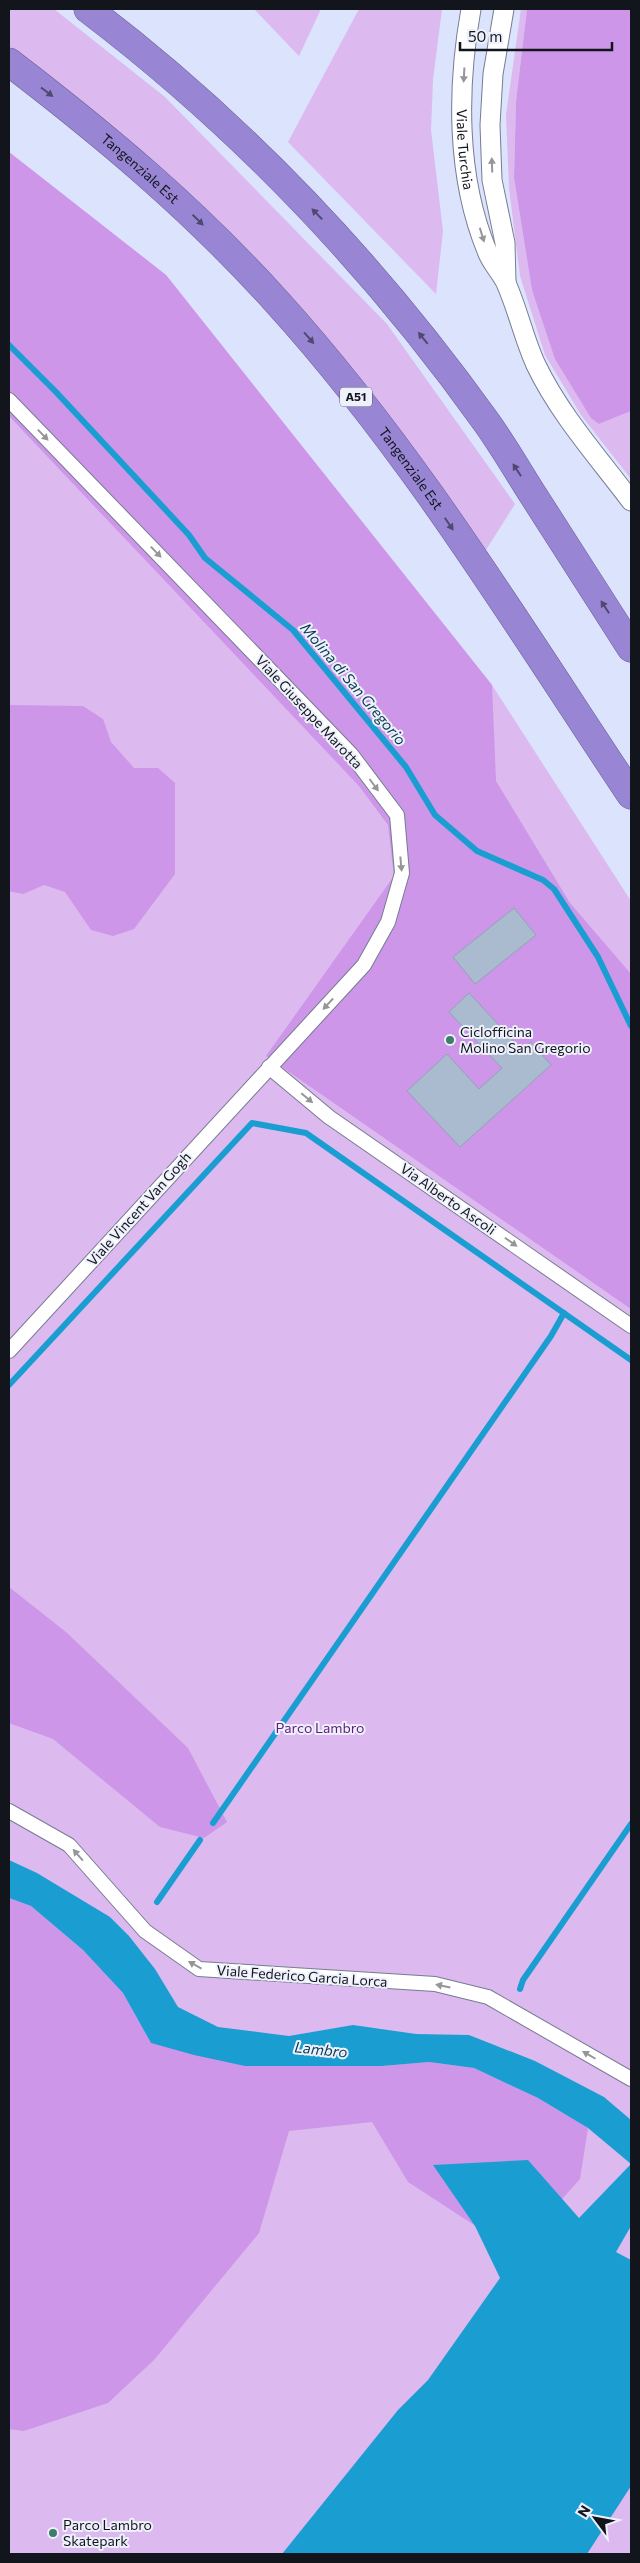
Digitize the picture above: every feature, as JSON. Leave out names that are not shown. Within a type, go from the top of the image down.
[{"type":"highway","points":[[88,9],[160,64],[228,124],[336,234],[387,294],[488,425],[631,648]]},
{"type":"highway","name":"Tangenziale Est","points":[[9,62],[109,140],[173,196],[276,301],[325,357],[422,483],[631,795]]},
{"type":"street","name":"Viale Turchia","points":[[470,9],[466,38],[461,119],[469,193],[487,252],[506,283],[536,365],[568,421],[631,501]]},
{"type":"street","name":"Viale Turchia","points":[[504,9],[493,74],[490,125],[492,180],[505,243],[506,283]]},
{"type":"street","name":"Viale Giuseppe Marotta","points":[[9,400],[351,754],[397,815],[402,873],[388,922],[364,965],[269,1067]]},
{"type":"street","name":"Via Alberto Ascoli","points":[[269,1067],[329,1117],[631,1326]]},
{"type":"street","name":"Viale Vincent Van Gogh","points":[[9,1351],[269,1067]]},
{"type":"street","name":"Viale Federico Garcia Lorca","points":[[9,1811],[69,1845],[145,1931],[199,1969],[434,1984],[468,1991],[488,1997],[631,2079]]},
{"type":"green space","points":[[9,9],[54,9],[165,97],[387,324],[515,504],[484,553],[207,215],[126,137],[9,46]]},
{"type":"green space","points":[[254,9],[321,9],[299,56]]},
{"type":"green space","points":[[359,9],[442,9],[433,80],[431,130],[443,231],[436,294],[288,142]]},
{"type":"green space","points":[[521,9],[527,9],[516,101],[514,178],[532,290],[599,424],[631,411],[631,479],[581,415],[545,355],[520,276],[509,188],[506,115]]},
{"type":"green space","name":"Parco Lambro","points":[[9,152],[166,275],[492,685],[631,901],[631,2554],[9,2554]]},
{"type":"shaded area","points":[[527,9],[631,9],[631,411],[599,424],[591,418],[555,359],[532,290],[514,178],[516,101]]},
{"type":"shaded area","points":[[9,152],[166,275],[492,685],[496,781],[570,903],[631,974],[631,1309],[266,1056],[394,876],[388,825],[359,786],[9,416]]},
{"type":"shaded area","points":[[9,705],[83,706],[103,719],[111,742],[134,768],[158,768],[175,783],[175,874],[134,929],[113,936],[91,930],[65,892],[44,885],[23,894],[9,891]]},
{"type":"shaded area","points":[[9,1587],[66,1632],[188,1748],[227,1822],[204,1838],[160,1827],[53,1739],[9,1723]]},
{"type":"shaded area","points":[[9,1898],[31,1906],[83,1950],[123,1993],[151,2043],[330,2065],[382,2066],[429,2062],[474,2068],[538,2098],[588,2128],[580,2179],[544,2219],[491,2236],[408,2182],[372,2122],[289,2131],[259,2233],[154,2360],[108,2403],[24,2431],[9,2429]]},
{"type":"water","name":"Lambro","points":[[9,1860],[37,1873],[110,1917],[129,1936],[155,1969],[178,2007],[218,2027],[289,2036],[353,2025],[416,2034],[469,2035],[535,2061],[604,2097],[631,2120],[631,2164],[588,2128],[538,2098],[474,2068],[429,2062],[382,2066],[245,2066],[151,2043],[123,1993],[83,1950],[31,1906],[9,1898]]},
{"type":"water","points":[[528,2160],[579,2218],[631,2164],[631,2226],[616,2252],[631,2260],[631,2486],[587,2554],[282,2554],[398,2410],[428,2380],[500,2278],[475,2226],[433,2165]]},
{"type":"building","points":[[514,908],[536,935],[475,984],[453,957]]},
{"type":"building","points":[[469,993],[522,1050],[531,1042],[551,1065],[460,1147],[407,1091],[447,1054],[479,1089],[502,1068],[449,1012]]},
{"type":"waterway","name":"Molina di San Gregorio","points":[[9,345],[56,392],[189,535],[205,558],[293,630],[406,767],[435,815],[477,851],[543,880],[554,889],[598,957],[631,1026]]},
{"type":"waterway","points":[[9,1385],[252,1123],[306,1133],[631,1360]]},
{"type":"waterway","points":[[213,1823],[551,1336],[564,1313]]},
{"type":"waterway","points":[[520,1989],[523,1980],[631,1824]]},
{"type":"waterway","points":[[157,1902],[200,1840]]},
{"type":"place","name":"Ciclofficina Molino San Gregorio","points":[[450,1040]]},
{"type":"place","name":"Parco Lambro Skatepark","points":[[53,2533]]}]
